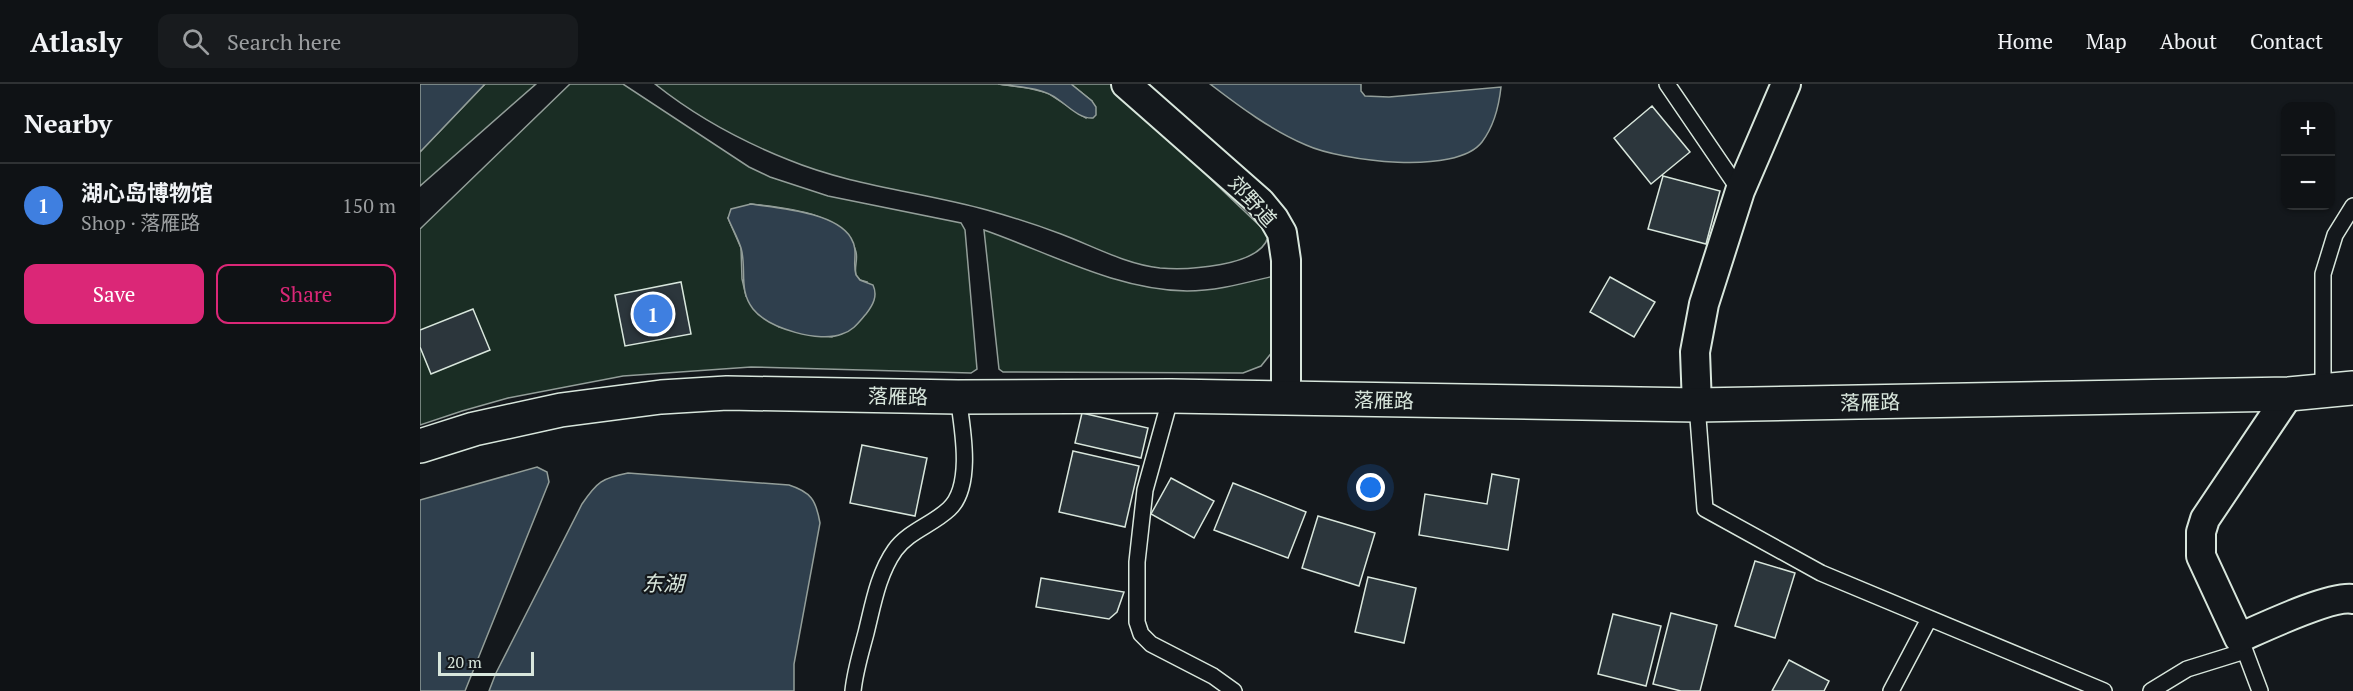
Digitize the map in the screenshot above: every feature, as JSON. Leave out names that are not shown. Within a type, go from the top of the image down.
[{"type":"street","name":"郊野道","points":[[1126,84],[1260,202],[1282,233],[1286,260],[1286,399]]},
{"type":"street","points":[[1697,405],[1695,352],[1702,313],[1740,191],[1786,84]]},
{"type":"street","name":"落雁路","points":[[420,446],[474,429],[561,410],[662,397],[727,393],[958,397],[1171,396],[1697,405],[2289,394],[2338,389]]},
{"type":"street","points":[[2289,394],[2205,519],[2201,532],[2201,556],[2242,644],[2298,612],[2341,599],[2353,599]]},
{"type":"lane","points":[[1667,84],[1740,191]]},
{"type":"lane","points":[[2338,389],[2323,274],[2335,236],[2353,207]]},
{"type":"lane","points":[[1171,396],[1145,490],[1137,562],[1137,622],[1141,634],[1151,644],[1213,676],[1234,691]]},
{"type":"lane","points":[[853,691],[878,586],[887,561],[903,540],[950,508],[957,499],[964,466],[964,440],[958,397]]},
{"type":"lane","points":[[1697,405],[1705,509],[1821,573],[2104,691]]},
{"type":"lane","points":[[1891,691],[1929,619]]},
{"type":"lane","points":[[2151,691],[2187,669],[2242,644],[2260,691]]},
{"type":"green space","points":[[485,84],[536,84],[420,186],[420,152]]},
{"type":"green space","points":[[570,84],[623,84],[749,167],[770,177],[828,196],[961,223],[965,230],[977,369],[971,373],[751,367],[623,376],[508,398],[420,425],[420,229]],"holes":[[[750,204],[812,214],[840,228],[850,239],[856,252],[856,275],[860,280],[867,282],[832,337],[779,327],[746,296],[742,279],[741,248],[728,218]]]},
{"type":"green space","points":[[655,84],[998,84],[1048,93],[1086,118],[1092,101],[1071,84],[1111,84],[1262,228],[1268,237],[1262,247],[1237,261],[1187,268],[1147,266],[1122,259],[1024,221],[813,169],[771,153],[736,136],[686,107]]},
{"type":"green space","points":[[984,230],[1084,269],[1161,289],[1187,291],[1210,289],[1278,275],[1273,351],[1261,366],[1243,373],[1003,372],[999,369]]},
{"type":"water","points":[[420,84],[485,84],[420,152]]},
{"type":"water","points":[[998,84],[1071,84],[1092,101],[1096,107],[1096,115],[1093,118],[1084,117],[1045,92]]},
{"type":"water","points":[[1210,84],[1361,84],[1361,91],[1365,96],[1389,97],[1501,87],[1490,129],[1482,142],[1468,153],[1448,159],[1397,162],[1345,156],[1306,145],[1268,125]]},
{"type":"water","points":[[751,204],[820,217],[833,222],[851,238],[855,247],[856,275],[860,280],[873,285],[875,293],[871,307],[853,328],[846,333],[833,336],[808,335],[771,323],[753,309],[748,302],[744,287],[741,248],[728,218],[731,209]]},
{"type":"water","points":[[537,467],[547,472],[549,482],[465,691],[420,691],[420,500]]},
{"type":"water","name":"东湖","points":[[628,473],[789,485],[803,491],[811,498],[817,508],[820,523],[794,664],[794,691],[489,691],[582,504],[601,482]]},
{"type":"building","points":[[1652,106],[1690,152],[1651,184],[1614,138]]},
{"type":"building","points":[[1663,176],[1720,191],[1706,244],[1648,229]]},
{"type":"building","points":[[1610,277],[1655,302],[1634,337],[1590,312]]},
{"type":"building","points":[[681,282],[691,334],[625,346],[615,295]]},
{"type":"building","points":[[473,309],[490,350],[431,374],[420,347],[420,330]]},
{"type":"building","points":[[1082,413],[1148,428],[1141,458],[1075,443]]},
{"type":"building","points":[[862,445],[927,458],[915,516],[850,503]]},
{"type":"building","points":[[1073,451],[1139,466],[1125,527],[1059,512]]},
{"type":"building","points":[[1492,474],[1519,479],[1508,550],[1419,535],[1425,494],[1487,504]]},
{"type":"building","points":[[1171,478],[1214,501],[1194,538],[1151,514]]},
{"type":"building","points":[[1233,483],[1306,512],[1288,558],[1214,530]]},
{"type":"building","points":[[1318,516],[1375,533],[1359,586],[1302,568]]},
{"type":"building","points":[[1755,561],[1795,573],[1775,638],[1735,626]]},
{"type":"building","points":[[1368,577],[1416,588],[1404,643],[1355,632]]},
{"type":"building","points":[[1041,578],[1124,592],[1117,612],[1109,619],[1036,607]]},
{"type":"building","points":[[1671,613],[1717,625],[1700,691],[1681,691],[1653,684]]},
{"type":"building","points":[[1613,614],[1661,626],[1646,686],[1598,674]]},
{"type":"building","points":[[1789,660],[1829,681],[1824,691],[1772,691]]},
{"type":"place","name":"湖心岛博物馆","points":[[653,314]]}]
